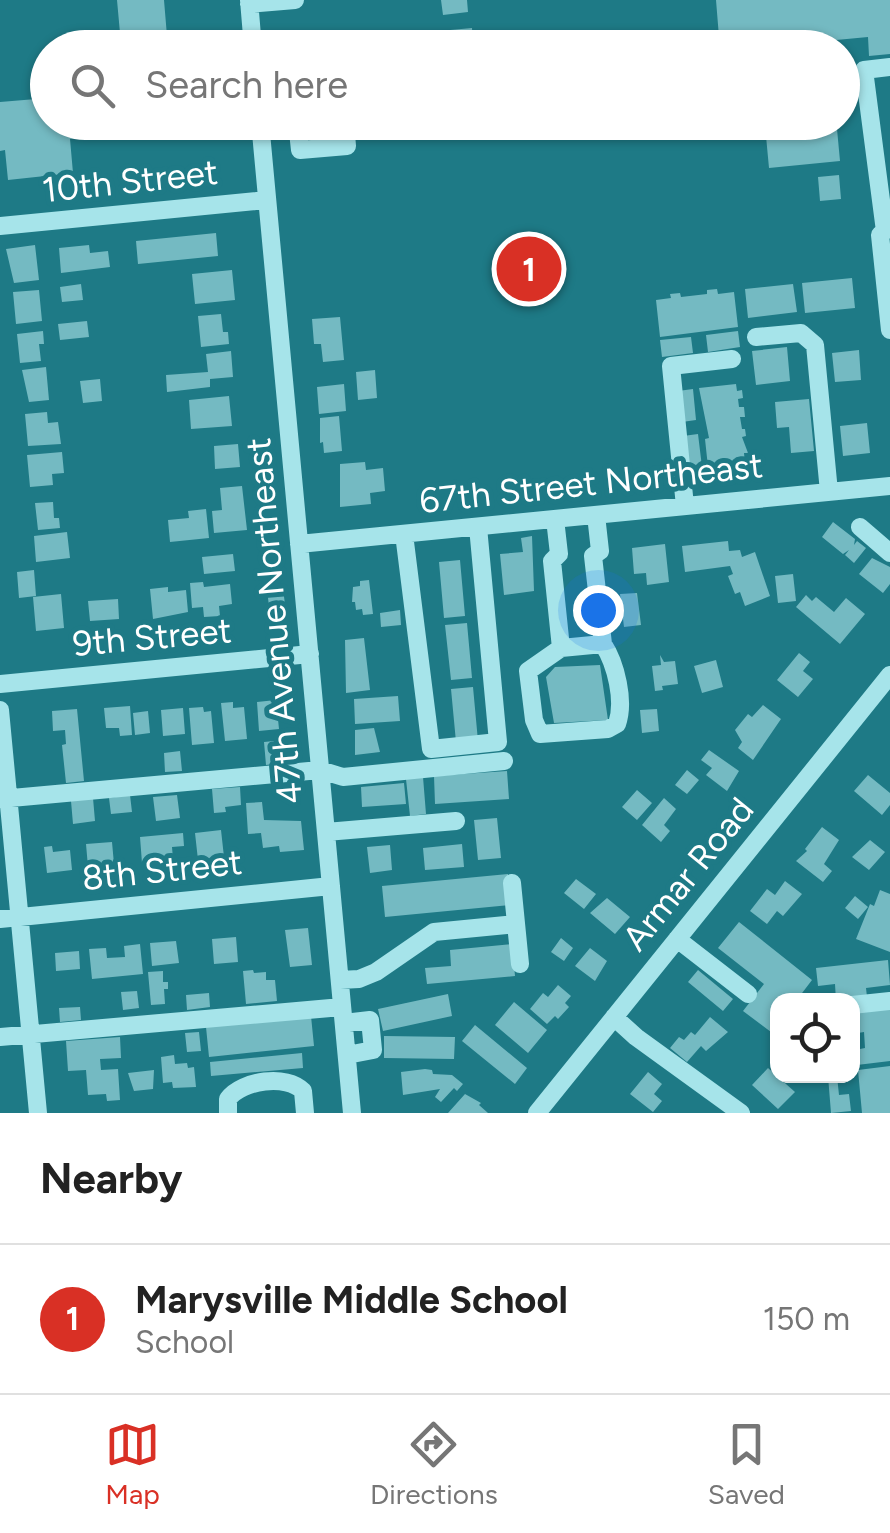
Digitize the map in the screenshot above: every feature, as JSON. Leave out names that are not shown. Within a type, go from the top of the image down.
[{"type":"street","points":[[251,30],[249,2],[294,0]]},
{"type":"street","points":[[890,67],[864,70],[887,228],[880,234],[890,330]]},
{"type":"street","name":"47th Avenue Northeast","points":[[262,140],[352,1113]]},
{"type":"street","points":[[299,140],[300,150],[348,146],[347,140]]},
{"type":"street","name":"10th Street","points":[[0,226],[268,200]]},
{"type":"street","points":[[756,337],[802,333],[815,346],[829,492]]},
{"type":"street","points":[[685,506],[671,366],[732,359]]},
{"type":"street","name":"67th Street Northeast","points":[[299,544],[890,486]]},
{"type":"street","points":[[596,515],[600,551],[594,556],[603,644],[614,666],[620,715],[617,724],[608,729],[540,734],[534,720],[528,671],[561,648],[603,644]]},
{"type":"street","points":[[556,519],[559,554],[552,560],[561,648]]},
{"type":"street","points":[[404,534],[431,748],[481,744],[498,742],[478,527]]},
{"type":"street","points":[[860,527],[890,553]]},
{"type":"street","name":"9th Street","points":[[0,684],[310,654]]},
{"type":"street","name":"Armar Road","points":[[537,1113],[890,675]]},
{"type":"street","points":[[0,710],[10,918],[30,1035],[38,1113]]},
{"type":"street","points":[[4,799],[320,770],[343,777],[504,762]]},
{"type":"street","points":[[326,832],[456,821]]},
{"type":"street","points":[[512,883],[520,964]]},
{"type":"street","name":"8th Street","points":[[10,918],[331,886]]},
{"type":"street","points":[[340,980],[359,979],[376,972],[434,932],[516,924]]},
{"type":"street","points":[[677,939],[748,994]]},
{"type":"street","points":[[860,1004],[890,1001]]},
{"type":"street","points":[[0,1038],[343,1015],[370,1020],[373,1050],[346,1054]]},
{"type":"street","points":[[614,1017],[742,1113]]},
{"type":"street","points":[[228,1113],[228,1099],[243,1086],[283,1081],[294,1082],[303,1091],[305,1113]]},
{"type":"building","points":[[117,0],[164,0],[166,30],[120,30]]},
{"type":"building","points":[[441,0],[467,0],[468,12],[443,15]]},
{"type":"building","points":[[716,0],[890,0],[890,54],[869,56],[868,37],[860,38],[860,30],[718,30]]},
{"type":"building","points":[[30,100],[30,140],[70,140],[73,173],[8,180],[5,150],[0,151],[0,102]]},
{"type":"building","points":[[766,140],[838,140],[840,161],[769,168]]},
{"type":"building","points":[[839,175],[841,199],[820,201],[818,177]]},
{"type":"building","points":[[216,233],[218,256],[138,264],[136,241]]},
{"type":"building","points":[[35,245],[39,280],[14,283],[6,249]]},
{"type":"building","points":[[89,245],[90,253],[108,251],[110,267],[61,273],[59,248]]},
{"type":"building","points":[[232,270],[235,300],[195,304],[192,274]]},
{"type":"building","points":[[852,278],[855,308],[805,313],[802,283]]},
{"type":"building","points":[[81,284],[83,300],[62,302],[60,287]]},
{"type":"building","points":[[793,284],[797,312],[748,318],[745,289]]},
{"type":"building","points":[[717,289],[718,294],[734,292],[738,327],[660,337],[656,300],[671,298],[670,294],[680,293],[681,297]]},
{"type":"building","points":[[39,290],[42,321],[16,324],[13,292]]},
{"type":"building","points":[[221,314],[229,344],[201,347],[198,316]]},
{"type":"building","points":[[340,317],[344,360],[323,362],[321,344],[314,344],[312,319]]},
{"type":"building","points":[[87,321],[89,337],[60,340],[58,324]]},
{"type":"building","points":[[43,331],[44,344],[39,344],[41,361],[20,363],[17,334]]},
{"type":"building","points":[[738,331],[740,347],[708,352],[706,335]]},
{"type":"building","points":[[691,337],[693,353],[662,357],[660,340]]},
{"type":"building","points":[[787,347],[790,381],[756,385],[752,351]]},
{"type":"building","points":[[859,350],[861,380],[835,382],[832,353]]},
{"type":"building","points":[[231,351],[233,377],[210,379],[210,387],[167,392],[166,375],[208,372],[206,354]]},
{"type":"building","points":[[46,367],[49,400],[29,402],[22,370]]},
{"type":"building","points":[[375,370],[377,398],[358,400],[356,372]]},
{"type":"building","points":[[100,379],[102,401],[83,403],[80,381]]},
{"type":"building","points":[[344,384],[346,411],[319,414],[317,387]]},
{"type":"building","points":[[736,384],[743,398],[738,399],[739,407],[744,407],[745,417],[740,417],[748,453],[744,453],[745,463],[708,467],[705,439],[709,438],[699,388]]},
{"type":"building","points":[[693,389],[696,420],[682,422],[678,391]]},
{"type":"building","points":[[229,396],[232,426],[191,429],[189,400]]},
{"type":"building","points":[[809,399],[814,451],[791,453],[789,427],[777,428],[775,402]]},
{"type":"building","points":[[47,412],[48,423],[58,422],[61,444],[28,446],[25,414]]},
{"type":"building","points":[[339,416],[342,451],[324,453],[320,418]]},
{"type":"building","points":[[867,423],[870,453],[843,456],[840,426]]},
{"type":"building","points":[[698,434],[702,467],[687,468],[683,436]]},
{"type":"building","points":[[238,444],[240,467],[215,469],[214,446]]},
{"type":"building","points":[[62,452],[64,473],[52,474],[53,485],[30,487],[27,455]]},
{"type":"building","points":[[365,462],[366,470],[383,468],[385,491],[370,493],[371,504],[340,507],[340,464]]},
{"type":"building","points":[[242,486],[247,530],[214,533],[212,511],[222,510],[220,488]]},
{"type":"building","points":[[53,502],[54,518],[59,518],[60,528],[38,530],[35,503]]},
{"type":"building","points":[[206,509],[209,538],[170,542],[168,520],[189,518],[188,511]]},
{"type":"building","points":[[833,522],[855,539],[854,545],[857,541],[866,548],[854,563],[845,555],[849,550],[843,554],[822,537]]},
{"type":"building","points":[[67,532],[70,558],[36,562],[34,536]]},
{"type":"building","points":[[532,536],[534,591],[504,595],[500,554],[523,552],[521,538]]},
{"type":"building","points":[[728,541],[729,551],[740,550],[742,557],[755,552],[770,596],[745,606],[728,576],[733,574],[730,566],[685,572],[682,546]]},
{"type":"building","points":[[665,544],[669,582],[647,585],[646,573],[634,574],[632,548]]},
{"type":"building","points":[[233,554],[235,571],[204,574],[202,557]]},
{"type":"building","points":[[872,558],[890,567],[890,584],[883,593],[859,574]]},
{"type":"building","points":[[460,560],[465,616],[444,618],[439,562]]},
{"type":"building","points":[[34,570],[36,596],[19,598],[17,572]]},
{"type":"building","points":[[793,574],[796,601],[778,603],[775,576]]},
{"type":"building","points":[[369,580],[373,614],[363,615],[362,609],[356,610],[352,602],[353,587]]},
{"type":"building","points":[[203,582],[204,587],[230,584],[232,604],[219,606],[220,616],[204,617],[203,607],[192,608],[190,583]]},
{"type":"building","points":[[168,587],[168,592],[186,590],[188,612],[153,619],[150,589]]},
{"type":"building","points":[[283,589],[286,612],[270,614],[267,590]]},
{"type":"building","points":[[637,593],[641,625],[624,627],[620,594]]},
{"type":"building","points":[[61,594],[64,628],[36,631],[33,597]]},
{"type":"building","points":[[806,595],[812,601],[816,597],[834,612],[846,598],[865,614],[840,644],[796,607]]},
{"type":"building","points":[[118,599],[119,619],[90,621],[88,601]]},
{"type":"building","points":[[400,610],[401,625],[381,627],[380,613]]},
{"type":"building","points":[[467,623],[472,678],[451,680],[445,625]]},
{"type":"building","points":[[364,638],[370,690],[346,693],[345,640]]},
{"type":"building","points":[[799,653],[810,662],[803,671],[813,679],[798,697],[777,680]]},
{"type":"building","points":[[660,655],[664,662],[675,661],[678,684],[655,691],[652,666],[661,665]]},
{"type":"building","points":[[716,660],[723,687],[702,693],[694,666]]},
{"type":"building","points":[[600,665],[608,720],[554,723],[546,677],[555,667]]},
{"type":"building","points":[[473,687],[478,741],[456,742],[451,689]]},
{"type":"building","points":[[398,696],[400,721],[355,724],[354,699]]},
{"type":"building","points":[[276,700],[279,729],[259,731],[257,702]]},
{"type":"building","points":[[233,702],[233,708],[244,707],[247,739],[225,741],[221,703]]},
{"type":"building","points":[[763,705],[781,719],[753,760],[738,748],[742,742],[735,730],[748,714],[752,717]]},
{"type":"building","points":[[130,706],[132,735],[120,736],[119,728],[106,728],[104,708]]},
{"type":"building","points":[[203,707],[204,712],[211,711],[214,743],[192,745],[189,708]]},
{"type":"building","points":[[183,708],[185,734],[163,736],[161,710]]},
{"type":"building","points":[[77,709],[84,781],[66,783],[62,745],[66,744],[65,730],[53,731],[52,711]]},
{"type":"building","points":[[657,709],[659,731],[642,733],[640,710]]},
{"type":"building","points":[[148,711],[150,733],[135,735],[133,713]]},
{"type":"building","points":[[374,728],[380,752],[355,755],[355,730]]},
{"type":"building","points":[[294,739],[296,752],[289,752],[290,762],[266,765],[264,742]]},
{"type":"building","points":[[709,750],[739,771],[727,791],[706,775],[712,768],[701,760]]},
{"type":"building","points":[[180,751],[182,771],[165,772],[164,753]]},
{"type":"building","points":[[687,770],[699,780],[687,794],[675,785]]},
{"type":"building","points":[[507,771],[509,799],[435,804],[434,776]]},
{"type":"building","points":[[868,775],[890,793],[890,805],[882,815],[854,791]]},
{"type":"building","points":[[423,777],[426,814],[410,816],[406,779]]},
{"type":"building","points":[[404,783],[406,804],[362,807],[361,787]]},
{"type":"building","points":[[240,787],[241,805],[214,813],[212,789]]},
{"type":"building","points":[[637,790],[652,803],[637,820],[622,807]]},
{"type":"building","points":[[130,795],[132,812],[111,814],[109,798]]},
{"type":"building","points":[[177,795],[180,818],[156,821],[153,797]]},
{"type":"building","points":[[93,798],[95,821],[73,824],[71,801]]},
{"type":"building","points":[[664,798],[676,809],[664,825],[670,831],[661,842],[642,825]]},
{"type":"building","points":[[262,802],[264,820],[301,821],[304,850],[280,852],[279,846],[263,848],[261,833],[248,834],[246,803]]},
{"type":"building","points":[[497,818],[501,858],[478,860],[474,820]]},
{"type":"building","points":[[822,827],[839,840],[824,864],[832,871],[823,882],[796,861]]},
{"type":"building","points":[[221,830],[224,857],[198,860],[195,833]]},
{"type":"building","points":[[183,833],[184,846],[172,847],[173,859],[142,863],[140,837]]},
{"type":"building","points":[[870,840],[885,852],[869,870],[852,857]]},
{"type":"building","points":[[112,842],[114,864],[88,867],[86,844]]},
{"type":"building","points":[[462,844],[464,867],[425,870],[423,848]]},
{"type":"building","points":[[390,845],[392,870],[370,873],[367,847]]},
{"type":"building","points":[[52,846],[53,852],[70,850],[72,870],[47,873],[44,847]]},
{"type":"building","points":[[508,874],[510,905],[385,917],[382,886]]},
{"type":"building","points":[[576,879],[596,894],[584,909],[564,893]]},
{"type":"building","points":[[785,881],[802,894],[783,916],[777,911],[767,924],[750,911],[767,889],[775,895]]},
{"type":"building","points":[[880,890],[890,894],[890,952],[856,939]]},
{"type":"building","points":[[855,896],[868,907],[858,919],[845,908]]},
{"type":"building","points":[[607,898],[630,917],[615,934],[590,913]]},
{"type":"building","points":[[739,922],[812,980],[802,993],[770,993],[770,1031],[743,1011],[764,984],[718,948]]},
{"type":"building","points":[[308,928],[312,965],[290,967],[285,930]]},
{"type":"building","points":[[236,937],[238,962],[214,964],[212,939]]},
{"type":"building","points":[[561,938],[573,948],[564,961],[551,952]]},
{"type":"building","points":[[176,941],[179,963],[152,966],[150,943]]},
{"type":"building","points":[[140,944],[143,974],[92,979],[89,949],[106,948],[107,958],[125,957],[124,946]]},
{"type":"building","points":[[512,944],[515,976],[427,984],[425,968],[451,966],[450,950]]},
{"type":"building","points":[[590,948],[607,961],[595,981],[575,966]]},
{"type":"building","points":[[79,951],[80,969],[56,971],[55,953]]},
{"type":"building","points":[[888,960],[890,985],[866,988],[867,997],[860,998],[860,993],[836,993],[835,984],[818,986],[816,968]]},
{"type":"building","points":[[698,970],[733,999],[723,1011],[688,982]]},
{"type":"building","points":[[163,971],[163,982],[168,982],[168,989],[164,989],[165,1004],[151,1005],[148,972]]},
{"type":"building","points":[[243,971],[266,972],[266,980],[275,980],[277,1001],[246,1004]]},
{"type":"building","points":[[558,985],[571,996],[565,1003],[569,1007],[547,1024],[530,1009],[543,993],[548,997]]},
{"type":"building","points":[[137,991],[139,1008],[123,1010],[121,992]]},
{"type":"building","points":[[209,993],[210,1007],[187,1010],[186,995]]},
{"type":"building","points":[[448,994],[452,1016],[383,1031],[378,1009]]},
{"type":"building","points":[[514,1002],[547,1030],[528,1053],[495,1025]]},
{"type":"building","points":[[80,1007],[81,1020],[60,1022],[59,1008]]},
{"type":"building","points":[[890,1007],[890,1061],[860,1065],[860,1049],[865,1048],[860,1011]]},
{"type":"building","points":[[311,1016],[314,1046],[209,1057],[206,1027]]},
{"type":"building","points":[[710,1017],[728,1032],[706,1051],[701,1046],[687,1062],[670,1048],[679,1037],[684,1040],[691,1032],[695,1035]]},
{"type":"building","points":[[475,1025],[527,1068],[515,1084],[462,1041]]},
{"type":"building","points":[[199,1032],[201,1051],[187,1052],[185,1033]]},
{"type":"building","points":[[384,1036],[455,1037],[454,1059],[384,1058]]},
{"type":"building","points":[[120,1037],[121,1058],[100,1059],[101,1070],[118,1069],[120,1100],[107,1101],[106,1094],[88,1095],[86,1070],[68,1071],[66,1041]]},
{"type":"building","points":[[302,1053],[303,1068],[211,1076],[210,1062]]},
{"type":"building","points":[[174,1055],[175,1064],[194,1067],[196,1087],[173,1088],[172,1082],[163,1083],[161,1057]]},
{"type":"building","points":[[890,1066],[890,1113],[862,1113],[860,1070]]},
{"type":"building","points":[[768,1068],[770,1083],[785,1083],[795,1092],[778,1109],[752,1085]]},
{"type":"building","points":[[425,1069],[433,1074],[452,1075],[463,1084],[441,1102],[435,1097],[440,1089],[403,1095],[401,1072]]},
{"type":"building","points":[[154,1070],[153,1089],[134,1091],[128,1073]]},
{"type":"building","points":[[648,1072],[662,1084],[654,1094],[662,1101],[653,1112],[630,1094]]},
{"type":"building","points":[[829,1083],[838,1083],[839,1095],[849,1094],[851,1111],[831,1113]]},
{"type":"building","points":[[465,1094],[481,1103],[488,1113],[448,1113]]},
{"type":"place","name":"Marysville Middle School","points":[[529,269]]}]
